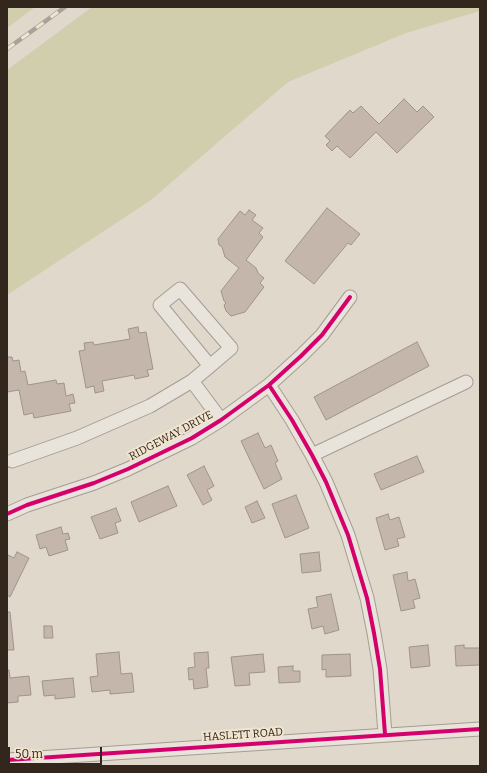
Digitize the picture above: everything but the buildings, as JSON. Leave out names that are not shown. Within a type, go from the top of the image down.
[{"type":"street","points":[[9,460],[77,438],[150,406],[192,381],[210,366],[231,348],[180,289],[160,305],[210,366]]},
{"type":"street","name":"RIDGEWAY DRIVE","points":[[7,514],[27,505],[94,483],[128,469],[192,438],[221,420],[269,385],[322,335],[350,297]]},
{"type":"street","points":[[192,381],[221,420]]},
{"type":"street","points":[[312,455],[466,382]]},
{"type":"street","points":[[269,385],[292,420],[312,455],[326,482],[348,535],[367,598],[380,669],[385,734]]},
{"type":"street","name":"HASLETT ROAD","points":[[7,760],[36,762],[385,734],[480,729]]},
{"type":"shaded area","points":[[7,7],[35,7],[7,28]]},
{"type":"shaded area","points":[[92,7],[480,7],[480,11],[406,33],[288,82],[151,200],[7,295],[7,70]]},
{"type":"railway","points":[[7,49],[65,7]]},
{"type":"cycle path","points":[[7,514],[27,505],[94,483],[128,469],[192,438],[221,420],[269,385],[301,356],[322,335],[350,297]]},
{"type":"cycle path","points":[[269,385],[292,420],[312,455],[326,482],[348,535],[367,598],[374,633],[380,669],[385,734]]},
{"type":"cycle path","points":[[7,760],[480,729]]}]
